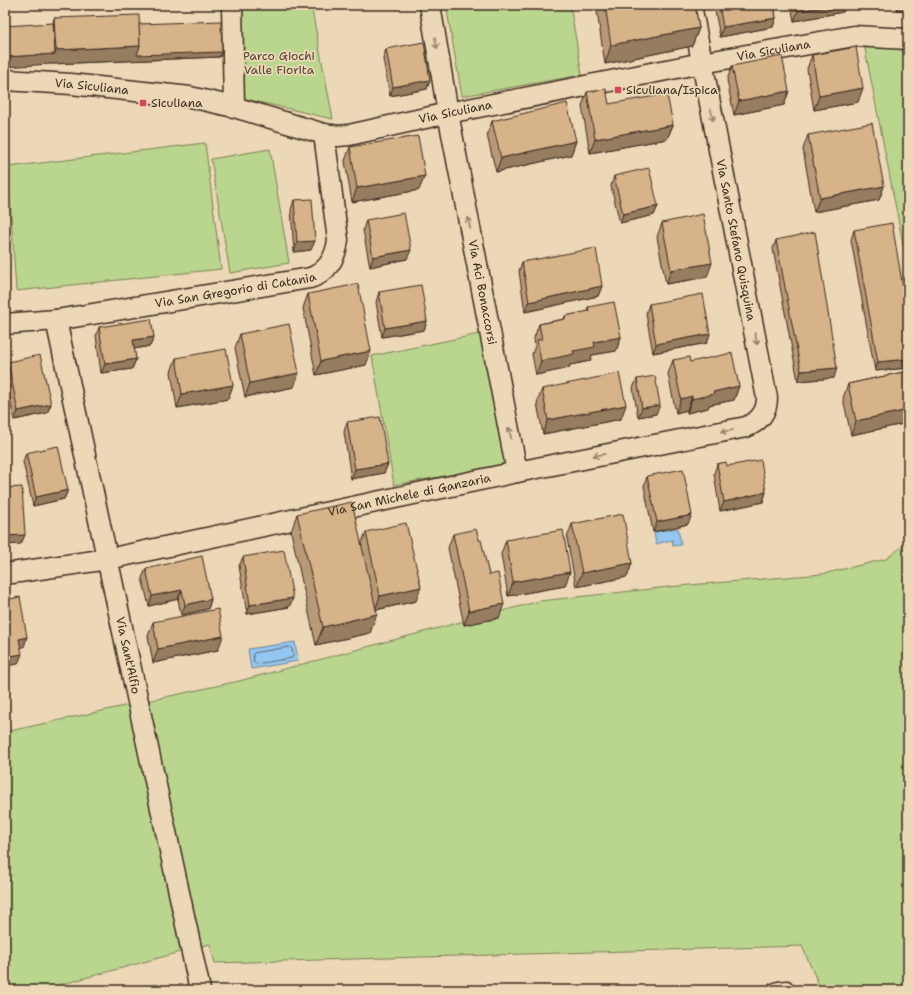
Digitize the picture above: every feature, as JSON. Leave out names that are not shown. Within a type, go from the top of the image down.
[{"type":"street","points":[[232,5],[234,107]]},
{"type":"street","name":"Via Aci Bonaccorsi","points":[[430,5],[448,113],[517,472]]},
{"type":"street","name":"Via Santo Stefano Quisquina","points":[[691,5],[767,398],[765,410],[762,416]]},
{"type":"street","name":"Via Siculiana","points":[[5,80],[71,84],[190,97],[234,107],[324,134],[338,136],[702,63],[854,36],[908,39]]},
{"type":"street","name":"Via San Gregorio di Catania","points":[[5,324],[56,320],[310,278],[320,273],[330,263],[337,248],[338,240],[324,134]]},
{"type":"street","name":"Via Sant'Alfio","points":[[56,320],[200,990]]},
{"type":"street","name":"Via San Michele di Ganzaria","points":[[5,574],[108,559],[517,472],[746,427],[752,425],[762,416]]},
{"type":"lane","points":[[770,990],[787,986],[789,990]]},
{"type":"green space","name":"Parco Giochi Valle Fiorita","points":[[234,5],[311,5],[333,119],[237,97]]},
{"type":"green space","points":[[446,5],[570,5],[582,75],[462,96]]},
{"type":"green space","points":[[908,42],[908,270],[864,44]]},
{"type":"green space","points":[[205,143],[221,269],[16,291],[8,167]]},
{"type":"green space","points":[[270,149],[289,263],[230,273],[211,159]]},
{"type":"green space","points":[[484,333],[511,464],[394,485],[372,356]]},
{"type":"green space","points":[[908,542],[908,990],[821,990],[802,946],[215,963],[210,944],[41,990],[5,990],[5,732],[239,681],[540,601],[678,586],[823,574],[886,559]]},
{"type":"water","points":[[678,528],[681,545],[673,546],[672,540],[656,544],[654,532]]},
{"type":"water","points":[[295,642],[298,661],[251,669],[248,649]]},
{"type":"building","points":[[605,5],[695,5],[699,28],[611,45]]},
{"type":"building","points":[[719,5],[774,5],[776,18],[723,27]]},
{"type":"building","points":[[797,5],[833,5],[798,11]]},
{"type":"building","points":[[139,15],[140,46],[56,50],[54,18]]},
{"type":"building","points":[[221,21],[222,52],[137,55],[140,46],[139,24]]},
{"type":"building","points":[[53,23],[55,54],[5,57],[5,26]]},
{"type":"building","points":[[424,42],[430,80],[393,87],[386,49]]},
{"type":"building","points":[[856,47],[863,88],[819,96],[812,55]]},
{"type":"building","points":[[782,56],[789,91],[739,101],[732,66]]},
{"type":"building","points":[[606,89],[609,104],[667,94],[673,125],[595,139],[587,92]]},
{"type":"building","points":[[567,103],[576,141],[501,158],[492,121]]},
{"type":"building","points":[[872,123],[884,186],[820,198],[808,135]]},
{"type":"building","points":[[418,136],[425,176],[357,188],[350,147]]},
{"type":"building","points":[[649,168],[658,206],[623,214],[614,176]]},
{"type":"building","points":[[312,199],[315,241],[297,242],[294,200]]},
{"type":"building","points":[[404,213],[411,250],[373,257],[366,220]]},
{"type":"building","points":[[703,214],[712,263],[671,270],[662,223]]},
{"type":"building","points":[[892,223],[908,318],[908,359],[878,362],[854,230]]},
{"type":"building","points":[[815,232],[837,368],[801,371],[776,240]]},
{"type":"building","points":[[596,248],[602,286],[529,302],[522,262]]},
{"type":"building","points":[[358,284],[371,351],[321,361],[308,294]]},
{"type":"building","points":[[421,285],[427,321],[385,328],[379,292]]},
{"type":"building","points":[[703,294],[710,334],[656,344],[649,304]]},
{"type":"building","points":[[614,302],[621,337],[594,342],[595,347],[573,351],[574,354],[541,361],[537,340],[542,339],[539,324],[565,319],[565,316],[589,311],[588,307]]},
{"type":"building","points":[[151,319],[154,337],[133,340],[136,359],[105,364],[99,327]]},
{"type":"building","points":[[289,324],[299,373],[250,383],[240,334]]},
{"type":"building","points":[[226,349],[233,385],[182,394],[176,358]]},
{"type":"building","points":[[732,353],[739,386],[692,399],[692,396],[681,399],[673,360],[689,357],[690,362]]},
{"type":"building","points":[[40,355],[51,404],[18,411],[8,362]]},
{"type":"building","points":[[908,371],[908,410],[856,421],[848,384]]},
{"type":"building","points":[[619,373],[626,405],[548,420],[542,389]]},
{"type":"building","points":[[655,376],[660,405],[642,408],[637,379]]},
{"type":"building","points":[[380,417],[388,464],[355,469],[347,422]]},
{"type":"building","points":[[58,446],[68,490],[36,497],[26,453]]},
{"type":"building","points":[[761,460],[766,492],[724,502],[717,464],[726,462],[727,466]]},
{"type":"building","points":[[683,469],[692,515],[657,522],[647,476]]},
{"type":"building","points":[[22,487],[25,535],[5,536],[5,488]]},
{"type":"building","points":[[352,502],[377,614],[323,627],[297,514]]},
{"type":"building","points":[[623,514],[632,563],[582,573],[572,524]]},
{"type":"building","points":[[406,523],[421,587],[380,596],[366,532]]},
{"type":"building","points":[[476,529],[479,540],[481,540],[489,575],[498,573],[504,604],[469,611],[453,534]]},
{"type":"building","points":[[563,530],[570,572],[513,582],[506,540]]},
{"type":"building","points":[[284,550],[293,598],[250,605],[243,557]]},
{"type":"building","points":[[202,556],[211,599],[185,605],[182,590],[152,596],[146,569]]},
{"type":"building","points":[[20,597],[27,637],[19,639],[22,654],[5,657],[5,600]]},
{"type":"building","points":[[218,609],[223,636],[158,649],[153,622]]},
{"type":"building","points":[[781,985],[783,990],[764,990]]},
{"type":"place","name":"Siculiana/Ispica","points":[[618,90]]},
{"type":"place","name":"Siculiana","points":[[143,103]]}]
